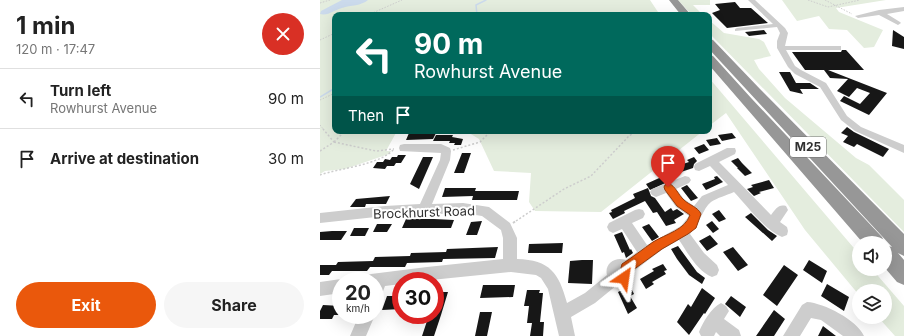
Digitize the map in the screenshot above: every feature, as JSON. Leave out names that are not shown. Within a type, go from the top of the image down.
[{"type":"highway","points":[[673,0],[683,12]]},
{"type":"highway","name":"M25","points":[[712,45],[904,247]]},
{"type":"highway","name":"M25","points":[[712,61],[747,102],[869,236]]},
{"type":"highway","points":[[892,262],[904,275]]},
{"type":"street","points":[[751,0],[783,29],[784,33],[781,41],[781,48],[792,67],[798,72],[823,85],[844,118],[858,129],[904,150]]},
{"type":"street","points":[[858,16],[904,9]]},
{"type":"street","points":[[879,12],[898,23]]},
{"type":"street","points":[[866,14],[877,19],[888,18]]},
{"type":"street","points":[[737,30],[779,26]]},
{"type":"street","points":[[781,48],[838,48]]},
{"type":"street","points":[[404,148],[441,148],[446,152],[445,160],[424,209]]},
{"type":"street","points":[[699,167],[731,151]]},
{"type":"street","points":[[711,160],[772,223],[782,231]]},
{"type":"street","points":[[656,192],[685,180]]},
{"type":"street","points":[[561,313],[578,307],[621,272],[658,245],[692,224],[696,214],[706,199],[737,186]]},
{"type":"street","points":[[668,187],[680,203],[696,214]]},
{"type":"street","name":"Brockhurst Road","points":[[320,218],[385,211],[463,208],[485,211],[506,227]]},
{"type":"street","points":[[772,223],[782,210]]},
{"type":"street","points":[[639,214],[618,224],[646,254]]},
{"type":"street","points":[[506,227],[510,238],[510,266]]},
{"type":"street","points":[[681,232],[699,258],[712,270]]},
{"type":"street","points":[[384,279],[431,272],[510,266],[536,268],[545,272],[550,278],[556,291],[567,336]]},
{"type":"street","points":[[320,289],[332,287]]},
{"type":"street","points":[[791,336],[807,310],[814,309],[822,311],[856,336]]},
{"type":"street","points":[[714,321],[734,336]]},
{"type":"street","points":[[358,336],[363,324]]},
{"type":"path","points":[[320,3],[330,0]]},
{"type":"path","points":[[375,12],[402,0]]},
{"type":"path","points":[[808,0],[828,7],[860,0]]},
{"type":"path","points":[[826,0],[858,16]]},
{"type":"path","points":[[320,40],[332,34]]},
{"type":"path","points":[[320,100],[332,94]]},
{"type":"path","points":[[320,125],[334,142],[376,151],[394,149],[392,154],[347,169],[328,172],[320,176]]},
{"type":"path","points":[[320,151],[334,142],[342,134]]},
{"type":"path","points":[[446,152],[488,138],[490,134]]},
{"type":"path","points":[[506,227],[564,189],[591,176],[632,134]]},
{"type":"green space","points":[[320,0],[650,0],[658,12],[332,12],[332,134],[395,134],[386,151],[391,151],[389,154],[345,169],[325,171],[320,174]]},
{"type":"green space","points":[[678,0],[710,0],[710,5],[693,5],[700,12],[689,12]]},
{"type":"green space","points":[[782,0],[886,0],[836,8],[839,12],[883,30],[874,47],[864,48],[847,30],[829,29],[819,16],[797,21]]},
{"type":"green space","points":[[712,23],[724,33],[759,39],[764,42],[771,56],[754,60],[759,69],[785,98],[856,158],[869,165],[904,200],[904,232],[712,36]]},
{"type":"green space","points":[[712,82],[852,246],[852,276],[878,276],[885,284],[852,284],[852,287],[805,230],[726,113],[712,124]]},
{"type":"green space","points":[[471,134],[699,134],[601,212],[535,211],[529,202],[531,173],[494,171],[479,139]]},
{"type":"green space","points":[[892,292],[904,306],[904,336],[895,336],[884,324],[892,324]]},
{"type":"water","points":[[342,0],[368,0],[342,8],[329,14],[320,14],[321,11]]},
{"type":"building","points":[[735,2],[740,8],[751,8],[768,23],[727,28],[712,13],[720,10],[715,4]]},
{"type":"building","points":[[764,30],[767,34],[749,36],[745,32]]},
{"type":"building","points":[[893,30],[904,37],[904,49],[892,46]]},
{"type":"building","points":[[842,50],[846,50],[864,70],[828,70],[887,93],[869,115],[840,101],[844,96],[860,104],[870,93],[857,88],[849,97],[837,91],[848,79],[830,78],[824,70],[805,70],[792,52],[841,52]]},
{"type":"building","points":[[779,72],[790,72],[796,83],[810,83],[819,89],[800,89],[803,94],[790,91]]},
{"type":"building","points":[[847,127],[889,149],[883,157],[857,144],[854,147],[843,142],[848,136],[841,133]]},
{"type":"building","points":[[732,133],[736,138],[722,141],[718,135]]},
{"type":"building","points":[[409,134],[436,134],[433,139],[406,140]]},
{"type":"building","points":[[436,135],[453,135],[452,137],[463,139],[461,145],[454,145],[455,143],[449,143],[450,141],[433,141]]},
{"type":"building","points":[[717,138],[721,144],[710,146],[706,140]]},
{"type":"building","points":[[704,144],[709,150],[699,154],[694,148]]},
{"type":"building","points":[[462,153],[471,153],[464,173],[454,173]]},
{"type":"building","points":[[398,155],[406,155],[401,163],[396,163],[394,166],[387,166],[385,169],[373,168],[377,162],[383,162],[385,159],[390,160],[392,157],[397,157]]},
{"type":"building","points":[[423,157],[433,157],[419,189],[410,184]]},
{"type":"building","points":[[694,157],[697,161],[693,168],[672,175],[668,169],[689,162],[687,160]]},
{"type":"building","points":[[738,158],[752,173],[745,176],[731,161]]},
{"type":"building","points":[[668,174],[672,180],[650,190],[646,184]]},
{"type":"building","points":[[717,176],[723,182],[706,190],[702,184],[715,179],[714,177]]},
{"type":"building","points":[[769,180],[774,188],[759,192],[761,193],[754,196],[747,189],[753,187],[751,185]]},
{"type":"building","points":[[687,185],[698,198],[691,201],[681,188]]},
{"type":"building","points":[[445,188],[476,188],[475,191],[519,191],[517,200],[472,200],[473,196],[442,197]]},
{"type":"building","points":[[648,188],[651,196],[655,198],[665,212],[671,208],[673,211],[677,209],[684,214],[674,220],[676,223],[666,226],[657,212],[653,213],[645,201],[624,211],[625,213],[613,219],[609,213],[612,212],[611,210],[635,198],[633,194]]},
{"type":"building","points":[[390,196],[386,204],[366,204],[365,207],[350,207],[356,199]]},
{"type":"building","points":[[719,210],[726,219],[719,222],[712,214]]},
{"type":"building","points":[[751,213],[768,230],[777,236],[772,241],[745,217]]},
{"type":"building","points":[[406,219],[454,220],[451,228],[402,228]]},
{"type":"building","points":[[482,221],[477,235],[466,235],[471,222]]},
{"type":"building","points":[[712,221],[719,229],[713,233],[706,225]]},
{"type":"building","points":[[377,224],[392,224],[387,232],[373,232]]},
{"type":"building","points":[[649,224],[659,237],[652,241],[642,227]]},
{"type":"building","points":[[354,228],[369,228],[365,236],[350,236]]},
{"type":"building","points":[[347,231],[341,240],[320,240],[320,232]]},
{"type":"building","points":[[622,232],[630,250],[631,249],[633,253],[626,258],[624,252],[622,253],[614,235]]},
{"type":"building","points":[[710,235],[718,244],[707,251],[699,241]]},
{"type":"building","points":[[563,243],[562,253],[528,253],[529,244]]},
{"type":"building","points":[[678,246],[697,272],[705,278],[702,284],[689,275],[677,259],[671,249]]},
{"type":"building","points":[[498,247],[495,258],[443,259],[442,262],[407,263],[405,267],[370,267],[367,271],[332,271],[329,275],[320,275],[320,265],[336,265],[338,262],[373,261],[375,257],[410,256],[411,253],[446,252],[447,249]]},
{"type":"building","points":[[733,247],[748,265],[738,271],[723,252]]},
{"type":"building","points":[[593,260],[592,284],[568,283],[570,261]]},
{"type":"building","points":[[809,260],[827,271],[822,283],[803,270]]},
{"type":"building","points":[[663,264],[667,270],[664,271],[666,274],[652,282],[654,284],[646,289],[640,279],[654,271],[652,269]]},
{"type":"building","points":[[784,265],[798,275],[777,306],[763,295]]},
{"type":"building","points":[[827,284],[849,297],[844,311],[821,296]]},
{"type":"building","points":[[483,285],[515,285],[513,297],[480,298]]},
{"type":"building","points":[[630,286],[634,294],[630,296],[637,308],[628,314],[618,292]]},
{"type":"building","points":[[702,288],[715,298],[689,335],[677,322],[688,304],[691,307]]},
{"type":"building","points":[[527,290],[540,290],[539,293],[543,293],[540,322],[544,322],[543,336],[530,336],[532,323],[527,323],[529,306],[524,306]]},
{"type":"building","points":[[444,292],[448,292],[444,305]]},
{"type":"building","points":[[387,296],[392,296],[392,309],[384,310]]},
{"type":"building","points":[[731,296],[746,307],[740,317],[725,304]]},
{"type":"building","points":[[323,305],[332,306],[332,319],[320,319],[320,311]]},
{"type":"building","points":[[774,310],[785,319],[774,336],[756,336]]},
{"type":"building","points":[[480,312],[492,312],[487,336],[475,336]]},
{"type":"building","points":[[426,324],[438,324],[434,336],[422,336]]},
{"type":"building","points":[[823,326],[836,336],[818,336]]},
{"type":"waterway","points":[[477,12],[476,5],[486,0]]},
{"type":"waterway","points":[[320,97],[332,90]]},
{"type":"route","points":[[624,278],[628,272],[626,268],[658,245],[685,231],[692,224],[696,214],[680,203],[668,187]]}]
